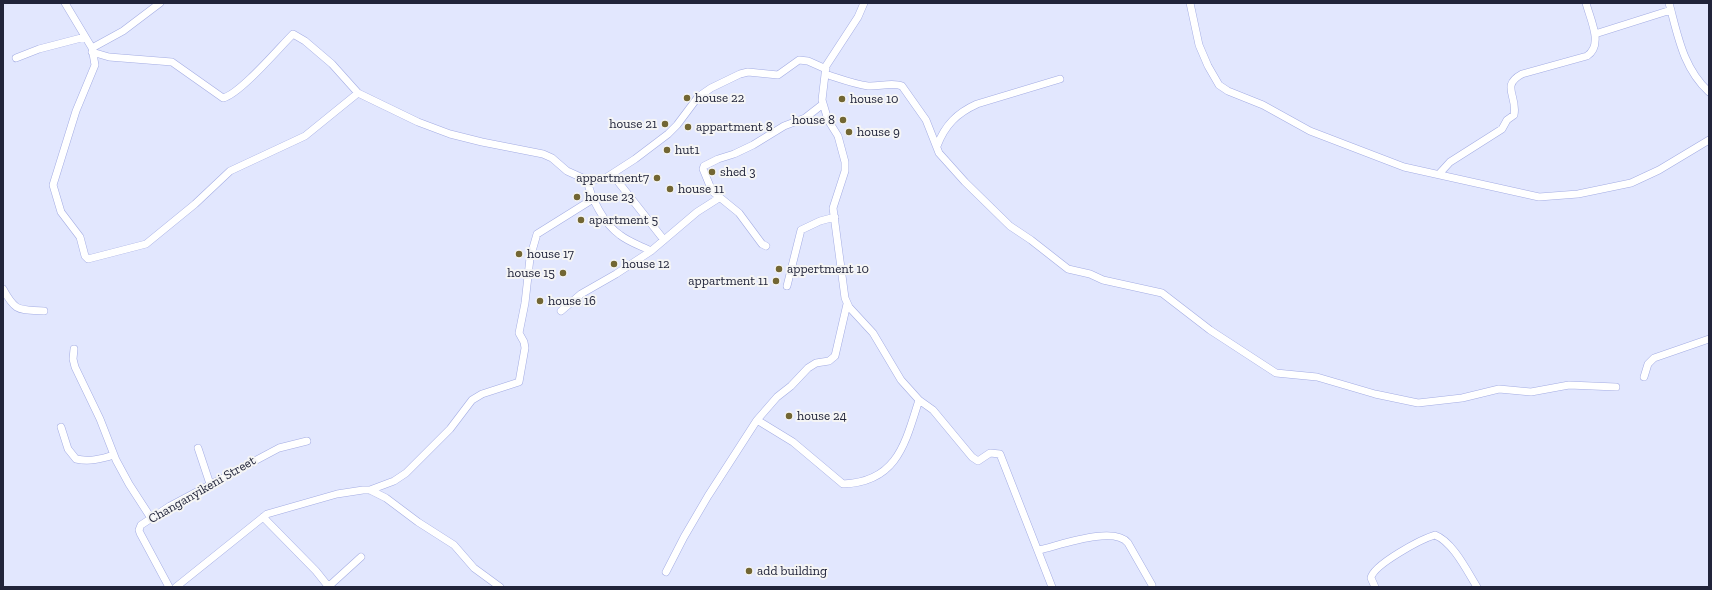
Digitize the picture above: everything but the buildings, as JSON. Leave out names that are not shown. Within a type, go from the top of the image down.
[{"type":"street","points":[[65,3],[92,50],[95,61],[93,72],[76,111],[53,185],[61,212],[80,237],[85,256],[88,259],[146,244],[195,204],[230,171],[306,136],[358,93]]},
{"type":"street","points":[[92,50],[123,31],[160,3]]},
{"type":"street","points":[[666,572],[688,530],[757,420],[776,397],[791,386],[808,368],[816,363],[829,361],[835,356],[846,304],[837,247],[833,208],[845,171],[845,162],[838,136],[828,120],[822,100],[825,71],[858,17],[864,3]]},
{"type":"street","points":[[1190,3],[1199,45],[1208,66],[1216,81],[1228,91],[1263,105],[1310,131],[1330,140],[1404,167],[1539,196],[1578,194],[1631,183],[1659,170],[1709,140]]},
{"type":"street","points":[[1439,174],[1450,162],[1502,129],[1507,120],[1514,115],[1510,88],[1512,80],[1522,74],[1587,56],[1595,48],[1595,34],[1586,3]]},
{"type":"street","points":[[1595,34],[1670,6],[1678,37],[1689,67],[1696,79],[1709,92]]},
{"type":"street","points":[[92,50],[109,57],[172,62],[223,98],[242,85],[293,34],[305,41],[332,64],[358,93],[418,122],[450,134],[543,154],[552,158],[567,171],[587,180],[604,179],[635,159],[677,126],[698,97],[711,88],[748,72],[778,75],[798,60],[808,61],[825,71],[865,86],[878,87],[898,84],[902,86],[926,120],[939,153],[954,171],[992,208],[1001,219],[1068,269],[1090,274],[1103,280],[1162,293],[1210,330],[1276,373],[1316,377],[1375,394],[1418,403],[1462,398],[1500,389],[1531,392],[1569,386],[1616,387]]},
{"type":"street","points":[[16,58],[39,49],[85,37]]},
{"type":"street","points":[[937,146],[946,127],[965,110],[1060,79]]},
{"type":"street","points":[[766,246],[762,244],[739,213],[712,191],[703,169],[704,166],[753,145],[784,126],[805,118],[823,104]]},
{"type":"street","points":[[612,174],[664,240]]},
{"type":"street","points":[[587,180],[593,199],[604,217],[620,235],[650,251]]},
{"type":"street","points":[[561,311],[581,294],[616,274],[650,251],[697,212],[719,198]]},
{"type":"street","points":[[176,587],[263,517],[277,510],[312,502],[337,494],[356,490],[370,490],[394,481],[406,472],[450,429],[472,400],[482,394],[519,382],[525,348],[524,342],[519,333],[525,303],[529,263],[537,234],[593,199]]},
{"type":"street","points":[[787,286],[801,230],[820,221],[835,217]]},
{"type":"street","points":[[3,289],[12,305],[18,308],[44,310]]},
{"type":"street","points":[[846,304],[866,324],[891,365],[919,400],[933,410],[972,457],[978,460],[990,454],[1000,454],[1027,526],[1039,550],[1052,587]]},
{"type":"street","points":[[1644,376],[1648,364],[1654,358],[1709,339]]},
{"type":"street","points":[[74,349],[73,359],[75,368],[100,419],[114,455],[129,484],[151,518]]},
{"type":"street","points":[[757,420],[793,442],[843,484],[859,483],[871,480],[892,465],[908,435],[919,400]]},
{"type":"street","points":[[61,427],[68,449],[76,460],[84,461],[100,459],[114,455]]},
{"type":"street","name":"Changanyikeni Street","points":[[169,587],[140,533],[139,528],[151,518],[210,484],[278,448],[307,441]]},
{"type":"street","points":[[198,448],[210,484]]},
{"type":"street","points":[[370,490],[386,498],[418,522],[454,545],[474,568],[500,587]]},
{"type":"street","points":[[263,517],[316,571],[328,587],[361,557]]},
{"type":"street","points":[[1039,550],[1101,536],[1115,535],[1124,538],[1128,543],[1152,585]]},
{"type":"street","points":[[1375,587],[1371,578],[1376,568],[1416,543],[1435,535],[1440,537],[1463,562],[1477,587]]},
{"type":"place","name":"house 22","points":[[687,98]]},
{"type":"place","name":"house 10","points":[[842,99]]},
{"type":"place","name":"house 8","points":[[843,120]]},
{"type":"place","name":"house 21","points":[[665,124]]},
{"type":"place","name":"appartment 8","points":[[688,127]]},
{"type":"place","name":"house 9","points":[[849,132]]},
{"type":"place","name":"hut1","points":[[667,150]]},
{"type":"place","name":"shed 3","points":[[712,172]]},
{"type":"place","name":"appartment7","points":[[657,178]]},
{"type":"place","name":"house 11","points":[[670,189]]},
{"type":"place","name":"house 23","points":[[577,197]]},
{"type":"place","name":"apartment 5","points":[[581,220]]},
{"type":"place","name":"house 17","points":[[519,254]]},
{"type":"place","name":"house 12","points":[[614,264]]},
{"type":"place","name":"appertment 10","points":[[779,269]]},
{"type":"place","name":"house 15","points":[[563,273]]},
{"type":"place","name":"appartment 11","points":[[776,281]]},
{"type":"place","name":"house 16","points":[[540,301]]},
{"type":"place","name":"house 24","points":[[789,416]]},
{"type":"place","name":"add building","points":[[749,571]]}]
